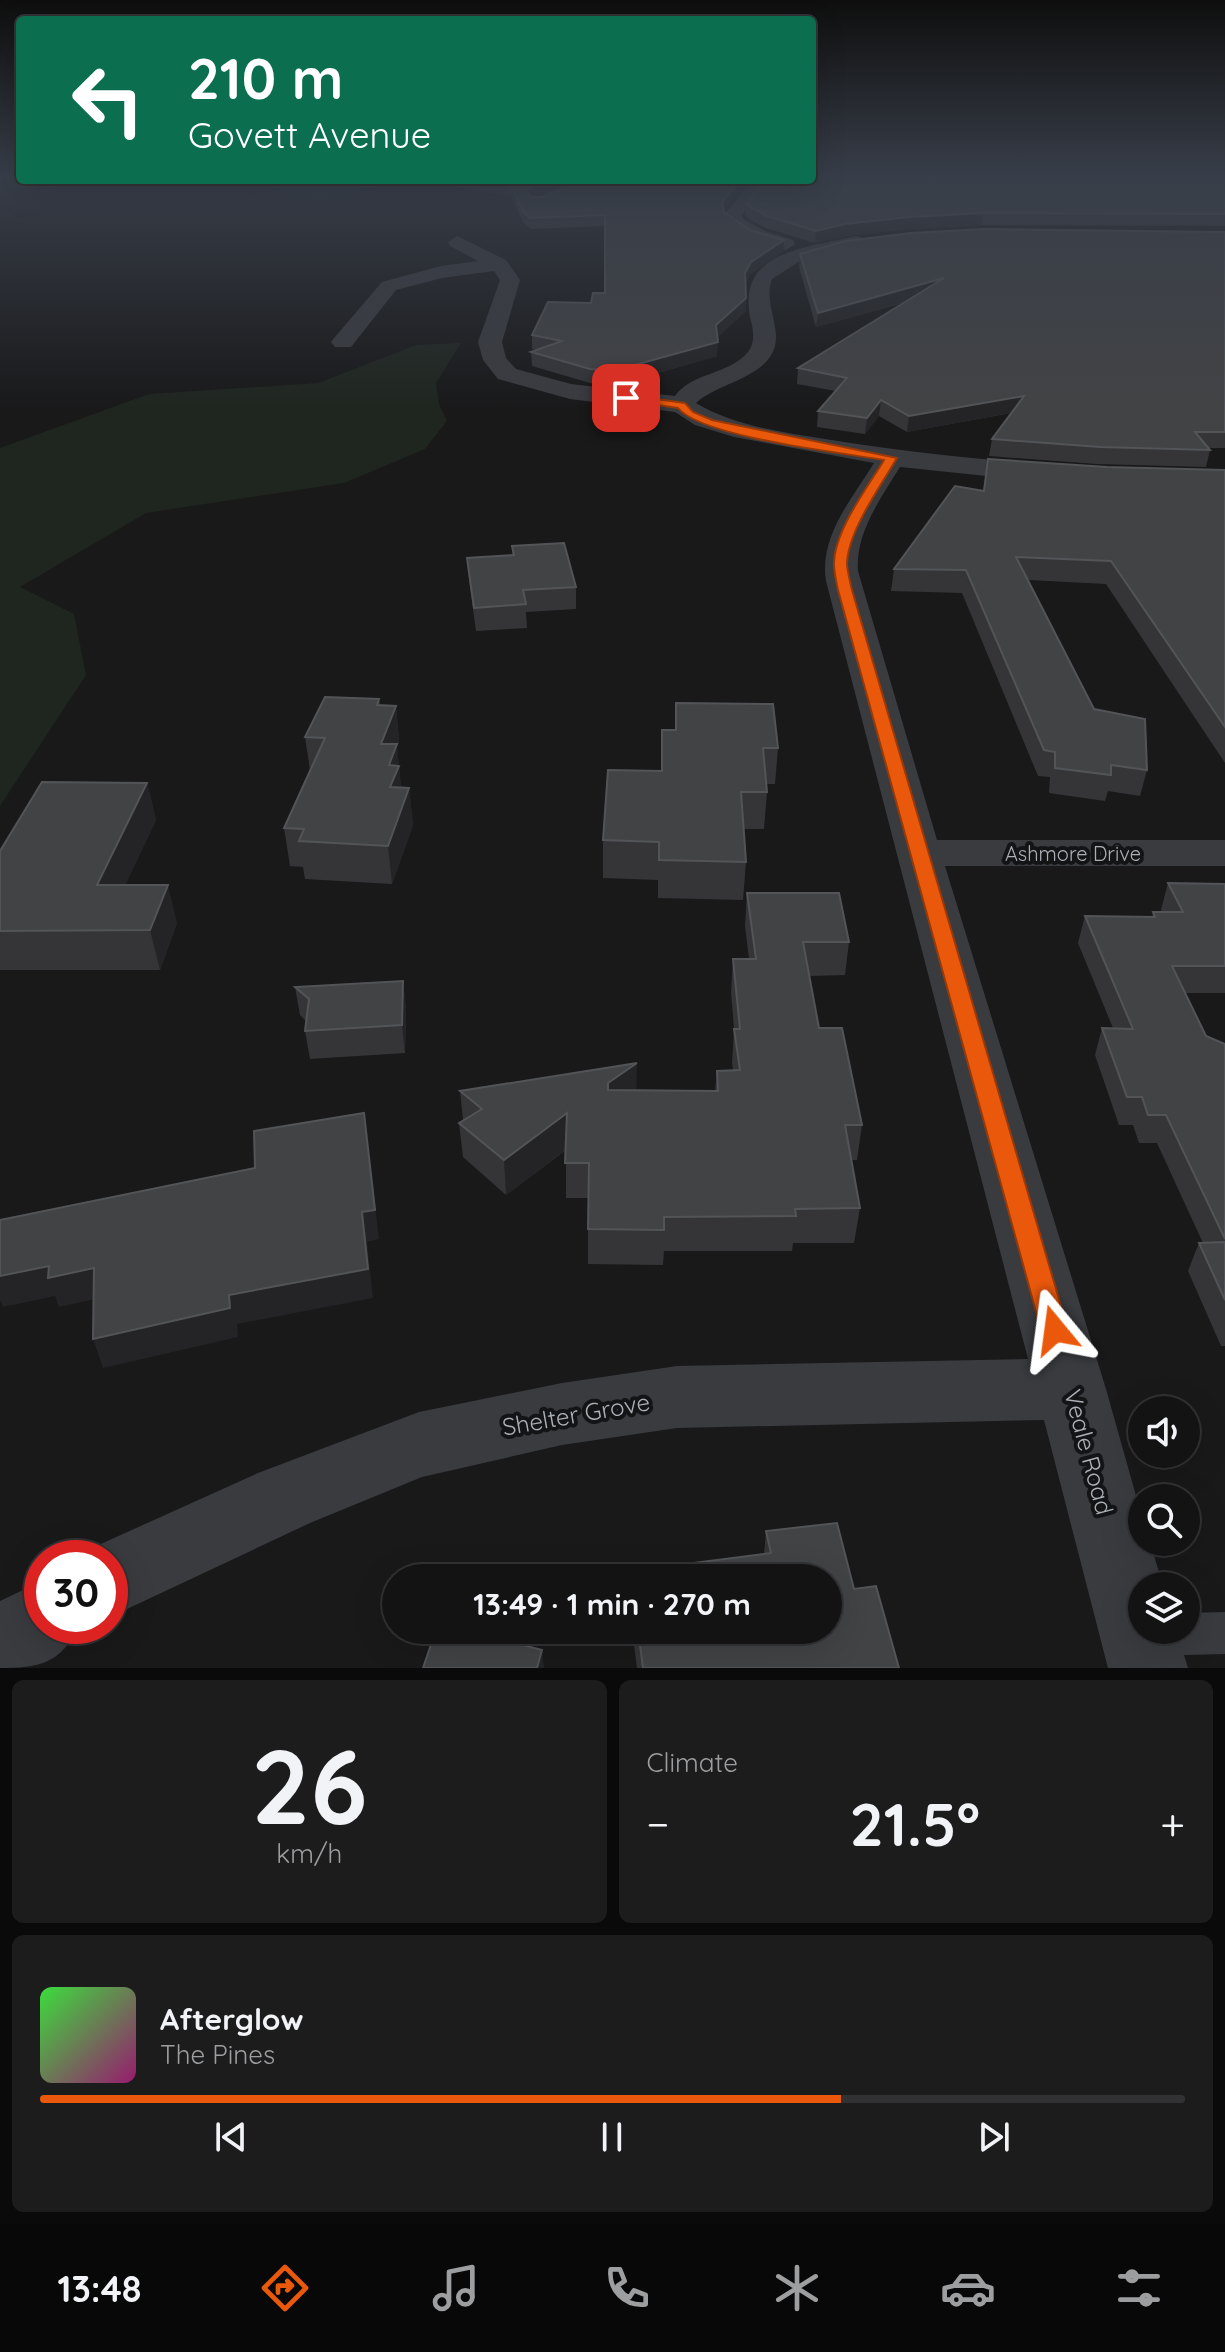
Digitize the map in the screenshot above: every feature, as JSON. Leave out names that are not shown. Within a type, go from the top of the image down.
[{"type":"street","points":[[478,253],[499,264],[510,280],[490,342],[495,360],[507,374],[570,391],[682,405],[689,414],[708,422],[891,458],[1071,475]]},
{"type":"street","points":[[682,405],[685,398],[696,390],[738,372],[761,352],[765,340],[756,300],[759,282],[774,266],[806,253]]},
{"type":"street","points":[[343,342],[389,286],[441,272],[499,264]]},
{"type":"street","name":"Veale Road","points":[[891,458],[861,509],[844,546],[841,564],[852,618],[921,853],[1144,1652]]},
{"type":"street","name":"Ashmore Drive","points":[[921,853],[1225,853]]},
{"type":"street","name":"Shelter Grove","points":[[128,1571],[284,1498],[419,1445],[562,1414],[677,1397],[1072,1389]]},
{"type":"street","points":[[0,1645],[24,1631]]},
{"type":"lane","points":[[1144,1652],[1225,1633]]},
{"type":"shaded area","points":[[461,343],[436,383],[439,404],[447,421],[425,449],[344,483],[146,513],[20,587],[74,614],[86,675],[0,806],[0,448],[149,394],[318,383],[416,345]]},
{"type":"building","points":[[605,253],[765,253],[751,262],[745,273],[746,298],[716,325],[718,342],[613,371],[590,369],[531,352],[562,341],[532,335],[548,302],[591,303],[593,293],[605,293]]},
{"type":"building","points":[[1225,253],[1225,432],[1195,432],[1210,450],[1100,447],[992,439],[1024,396],[909,416],[881,400],[867,418],[818,411],[847,378],[798,368],[944,278],[818,313],[800,254]]},
{"type":"building","points":[[988,459],[1107,467],[1225,470],[1225,727],[1111,561],[1016,557],[1094,709],[1145,719],[1147,770],[1111,765],[1111,775],[1055,768],[1055,752],[1044,750],[966,570],[894,569],[955,486],[984,491]]},
{"type":"building","points":[[564,543],[576,587],[523,590],[526,604],[474,608],[467,558],[514,555],[512,546]]},
{"type":"building","points":[[325,697],[379,699],[377,705],[396,706],[381,744],[397,744],[389,765],[399,766],[390,787],[409,788],[388,846],[299,841],[304,829],[284,828],[325,738],[305,737]]},
{"type":"building","points":[[676,703],[773,704],[778,748],[763,748],[767,792],[741,792],[746,862],[659,860],[659,842],[603,840],[608,770],[662,771],[662,730],[676,730]]},
{"type":"building","points":[[42,782],[147,783],[97,885],[168,885],[150,930],[0,931],[0,851]]},
{"type":"building","points":[[1168,883],[1225,884],[1225,966],[1172,966],[1206,1036],[1225,1044],[1225,1239],[1166,1115],[1148,1115],[1142,1097],[1127,1097],[1102,1028],[1133,1029],[1085,916],[1155,917],[1153,912],[1183,912]]},
{"type":"building","points":[[747,893],[839,893],[849,942],[803,942],[819,1028],[842,1028],[862,1125],[845,1125],[860,1208],[795,1209],[796,1216],[664,1217],[664,1230],[588,1229],[589,1163],[565,1163],[567,1113],[504,1160],[459,1123],[482,1109],[460,1091],[637,1063],[608,1083],[608,1090],[718,1091],[717,1071],[740,1070],[734,1029],[740,1029],[733,959],[756,959]]},
{"type":"building","points":[[403,981],[402,1025],[305,1031],[309,999],[295,987]]},
{"type":"building","points":[[364,1113],[375,1210],[362,1212],[368,1269],[229,1295],[230,1308],[93,1339],[94,1268],[48,1278],[49,1266],[0,1276],[0,1220],[255,1168],[254,1131]]},
{"type":"building","points":[[1225,1242],[1225,1300],[1199,1243]]},
{"type":"building","points":[[837,1523],[854,1589],[876,1586],[899,1668],[643,1668],[640,1644],[842,1644],[842,1564],[685,1564],[771,1553],[766,1531]]},
{"type":"building","points":[[431,1644],[519,1644],[542,1650],[537,1668],[423,1668]]},
{"type":"route","points":[[626,398],[682,405],[689,414],[708,422],[753,433],[891,458],[861,509],[844,546],[841,564],[845,590],[1055,1330]]}]
